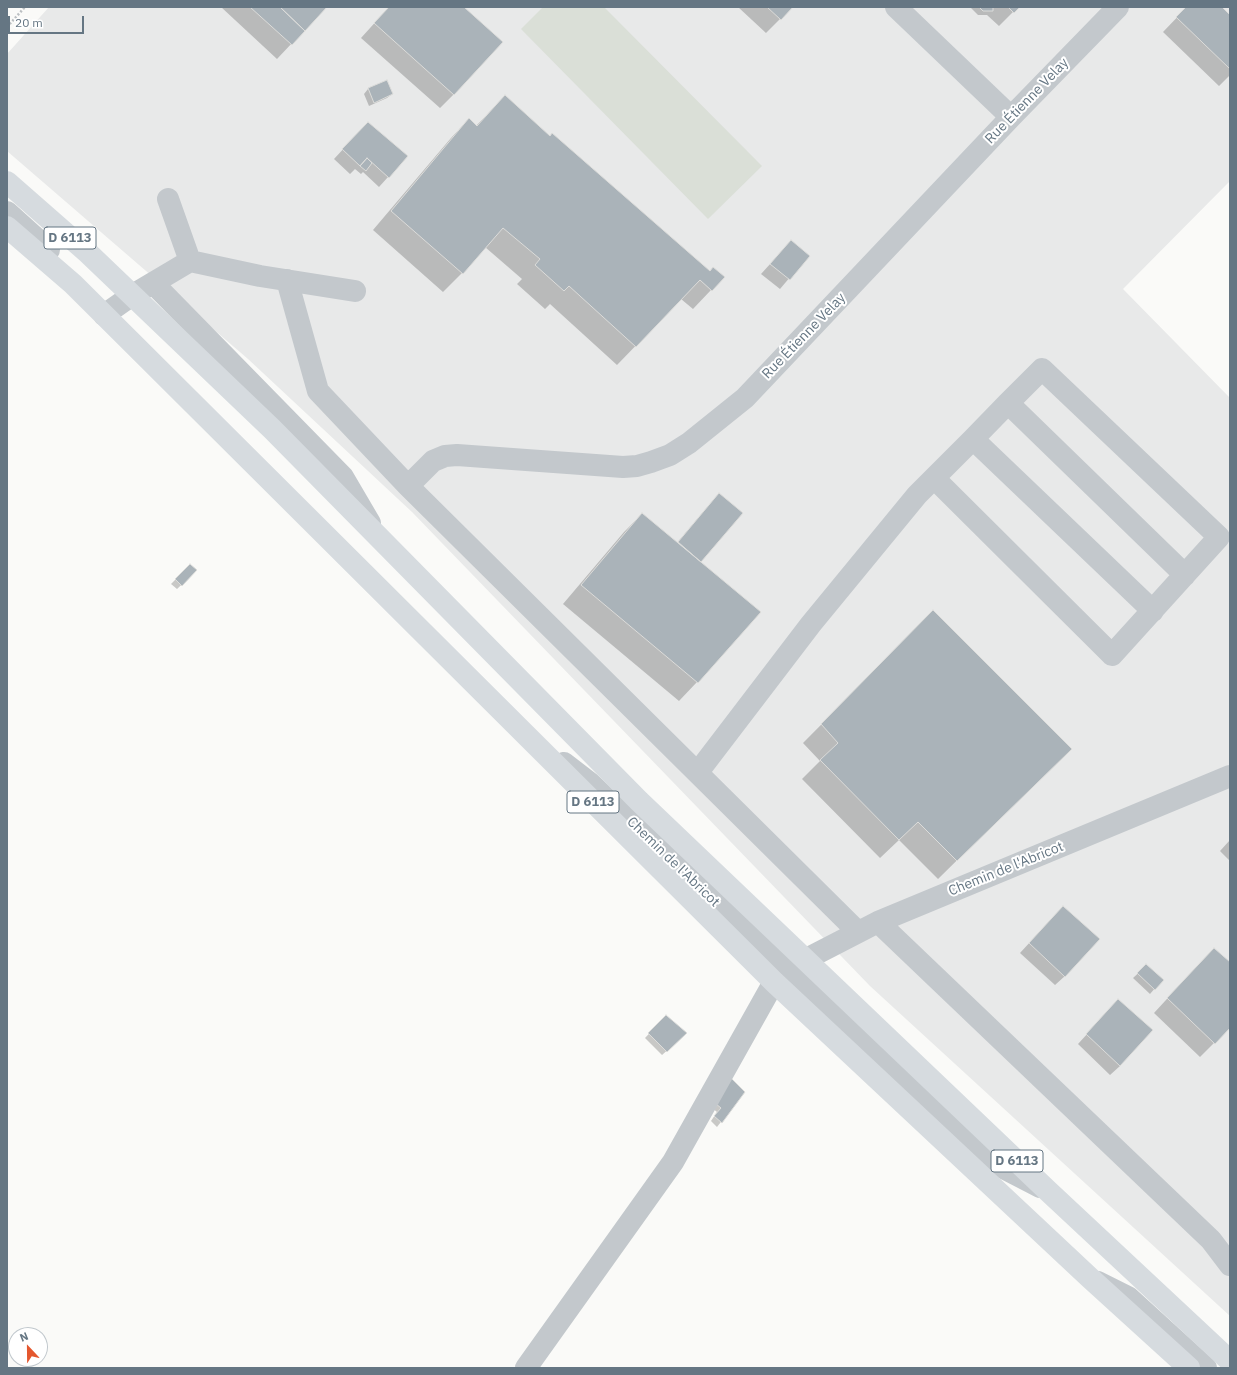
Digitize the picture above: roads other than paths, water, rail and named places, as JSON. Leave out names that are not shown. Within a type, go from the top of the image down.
[{"type":"main road","name":"D 6113","points":[[7,182],[88,253],[131,296],[272,429],[639,801],[1048,1192],[1230,1361]]},
{"type":"main road","name":"D 6113","points":[[7,227],[108,312],[519,728],[779,976],[1090,1278],[1189,1368]]},
{"type":"street","points":[[896,7],[1011,116]]},
{"type":"street","name":"Rue Étienne Velay","points":[[408,486],[432,461],[445,456],[457,455],[623,467],[637,466],[651,462],[670,455],[689,443],[745,398],[1011,116],[1118,7]]},
{"type":"street","points":[[168,199],[190,261]]},
{"type":"street","points":[[7,212],[108,312],[131,296],[190,261],[287,280],[355,291]]},
{"type":"street","points":[[287,280],[318,391],[408,486],[858,932]]},
{"type":"street","points":[[153,283],[342,476],[377,535]]},
{"type":"street","points":[[698,772],[811,624],[917,495],[1042,369],[1219,537],[1112,655],[934,478]]},
{"type":"street","points":[[1008,403],[1185,575]]},
{"type":"street","points":[[972,439],[1153,611]]},
{"type":"street","name":"Chemin de l'Abricot","points":[[779,976],[805,959],[878,922],[1230,776]]},
{"type":"street","points":[[878,922],[1211,1240],[1230,1265]]},
{"type":"street","points":[[526,1368],[673,1162],[779,976],[982,1157],[1048,1192]]},
{"type":"street","points":[[1090,1278],[1128,1297],[1206,1368]]}]
